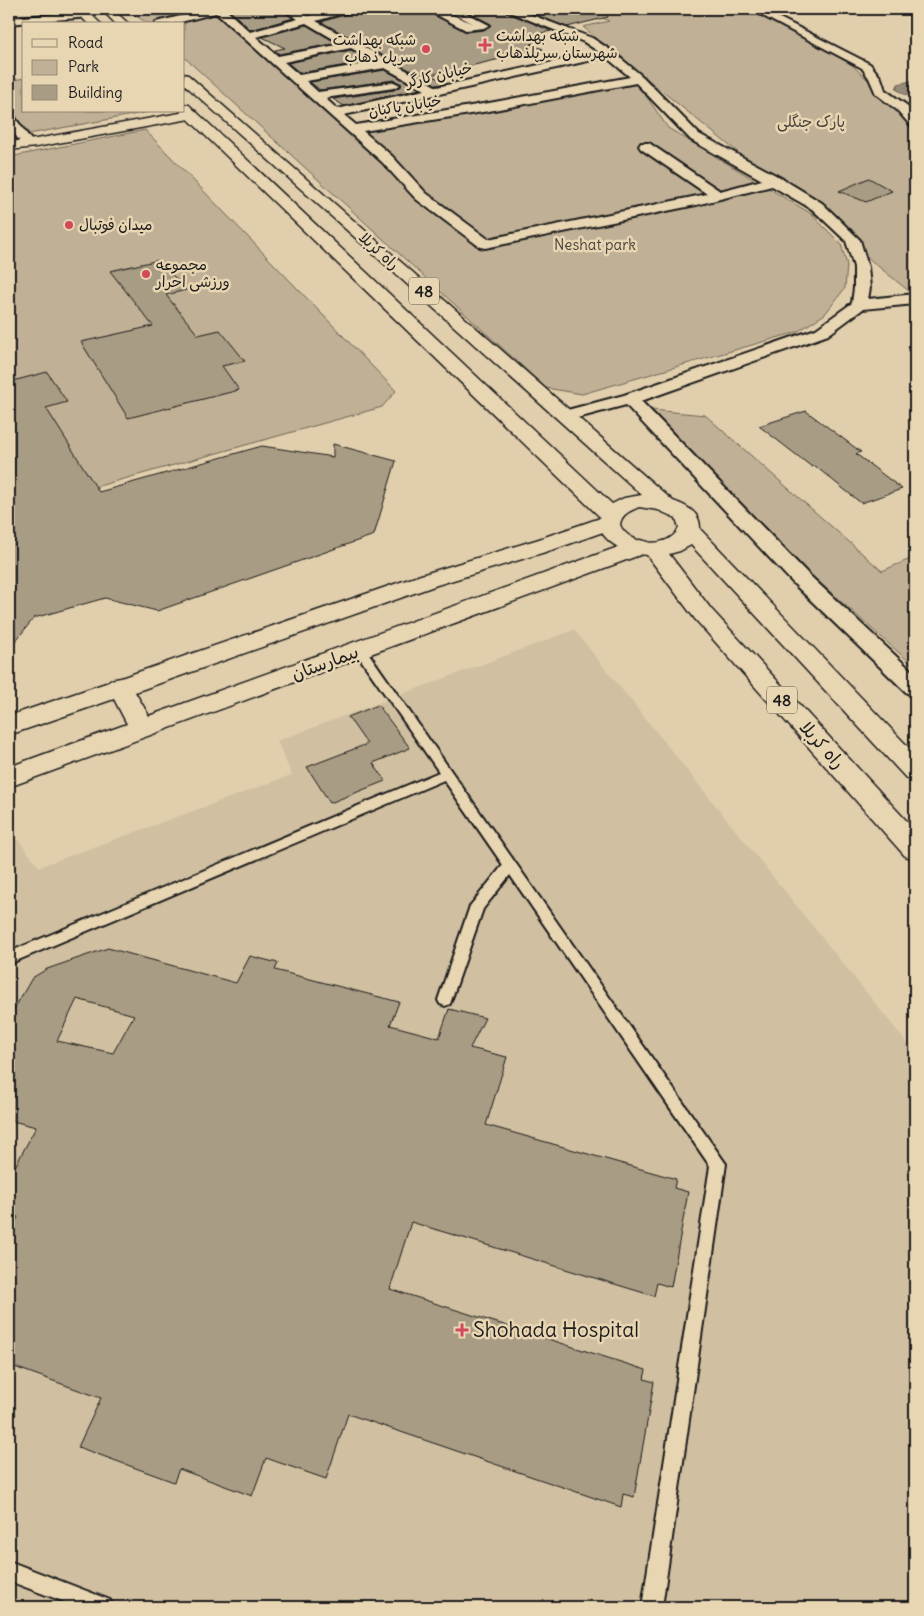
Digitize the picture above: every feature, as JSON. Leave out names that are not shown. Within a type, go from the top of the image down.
[{"type":"main road","points":[[106,9],[121,22]]},
{"type":"main road","points":[[82,12],[93,22]]},
{"type":"main road","name":"راه کربلا","points":[[185,79],[664,503]]},
{"type":"main road","points":[[9,146],[26,142],[36,144],[184,116],[183,112]]},
{"type":"main road","name":"راه کربلا","points":[[184,112],[610,518]]},
{"type":"main road","points":[[9,726],[419,583],[547,544],[610,518],[617,508],[626,504],[651,501],[664,503]]},
{"type":"main road","name":"48","points":[[664,503],[684,514],[689,530],[915,771]]},
{"type":"main road","name":"48","points":[[610,518],[611,530],[618,538],[647,548]]},
{"type":"main road","points":[[647,548],[678,543],[689,530]]},
{"type":"main road","name":"راه کربلا","points":[[647,548],[703,614],[915,848]]},
{"type":"main road","name":"بیمارستان","points":[[9,777],[647,548]]},
{"type":"main road","points":[[120,686],[143,729]]},
{"type":"street","points":[[168,22],[219,9]]},
{"type":"street","name":"خیابان پاکبان","points":[[219,9],[353,129],[489,107],[639,79]]},
{"type":"street","points":[[287,9],[436,91]]},
{"type":"street","points":[[249,36],[346,9]]},
{"type":"street","points":[[430,9],[470,28],[484,25],[450,9]]},
{"type":"street","points":[[507,9],[519,15],[527,12],[588,40],[608,53],[639,79],[695,136],[817,206],[852,240],[861,267],[862,288],[860,305]]},
{"type":"street","points":[[756,9],[866,66],[875,78],[880,92],[901,106],[915,124]]},
{"type":"street","points":[[9,22],[82,12]]},
{"type":"street","points":[[275,60],[352,45]]},
{"type":"street","name":"خیابان کارگر","points":[[335,114],[608,53]]},
{"type":"street","points":[[297,79],[386,64]]},
{"type":"street","points":[[315,96],[419,82]]},
{"type":"street","points":[[9,118],[26,142]]},
{"type":"street","points":[[353,129],[387,159],[421,196],[485,244],[718,196],[776,181]]},
{"type":"street","points":[[645,146],[718,196]]},
{"type":"street","points":[[566,416],[630,399],[822,332],[860,305],[915,299]]},
{"type":"street","points":[[630,399],[801,579],[915,687]]},
{"type":"lane","points":[[361,650],[718,1164],[652,1607]]},
{"type":"lane","points":[[9,958],[447,774]]},
{"type":"lane","points":[[444,1000],[477,906],[510,866]]},
{"type":"lane","points":[[9,1571],[103,1607]]},
{"type":"shaded area","points":[[915,80],[915,97],[904,94],[896,89],[898,84]]},
{"type":"shaded area","name":"Shohada Hospital","points":[[574,630],[915,1053],[915,1607],[9,1607],[9,843],[18,840],[39,867],[292,775],[277,741]]},
{"type":"green space","points":[[125,9],[205,9],[156,22],[146,22]]},
{"type":"green space","name":"پارک جنگلی","points":[[583,9],[752,9],[771,16],[852,65],[915,124],[915,296],[583,27],[609,21]]},
{"type":"green space","name":"Neshat park","points":[[213,13],[349,132],[494,110],[638,84],[668,128],[810,213],[841,244],[847,265],[845,288],[825,314],[797,332],[582,394],[546,388],[185,58],[185,22],[179,22]]},
{"type":"green space","points":[[22,78],[22,112],[149,112],[29,134],[9,109],[9,81]]},
{"type":"green space","name":"مجموعه ورزشی احرار","points":[[145,130],[396,391],[382,407],[9,511],[9,157]]},
{"type":"green space","points":[[652,410],[705,415],[882,571],[915,557],[915,667],[809,573]]},
{"type":"building","points":[[228,9],[280,9],[293,18],[251,30]]},
{"type":"building","points":[[353,9],[423,9],[466,32],[484,30],[491,24],[462,9],[500,9],[551,31],[532,35],[544,40],[530,44],[543,49],[431,75],[446,83],[437,85],[321,22],[351,13]]},
{"type":"building","points":[[521,9],[607,9],[608,17],[567,27]]},
{"type":"building","points":[[306,25],[337,43],[279,54],[275,50],[285,48],[262,37]]},
{"type":"building","points":[[351,50],[370,61],[300,73],[288,63]]},
{"type":"building","points":[[385,70],[420,89],[344,106],[333,99],[394,90],[402,84],[394,80],[320,90],[310,82]]},
{"type":"building","points":[[869,178],[892,191],[866,202],[839,191]]},
{"type":"building","points":[[159,260],[186,290],[166,295],[198,335],[220,330],[245,361],[222,366],[239,390],[128,418],[81,342],[153,326],[110,271]]},
{"type":"building","points":[[47,372],[67,402],[46,408],[99,492],[262,446],[333,457],[333,444],[396,461],[374,535],[157,611],[105,598],[34,618],[9,649],[9,382]]},
{"type":"building","points":[[806,411],[861,452],[856,454],[902,489],[861,503],[815,466],[812,467],[759,426]]},
{"type":"building","points":[[378,705],[410,748],[373,763],[385,781],[330,803],[307,767],[367,744],[348,717]]},
{"type":"building","points":[[108,948],[236,983],[250,956],[278,963],[275,970],[399,1002],[390,1025],[439,1038],[449,1009],[485,1018],[470,1048],[507,1057],[486,1125],[676,1179],[674,1188],[688,1192],[671,1287],[657,1283],[654,1296],[411,1222],[390,1289],[646,1370],[644,1379],[654,1382],[634,1497],[623,1494],[621,1507],[348,1414],[326,1479],[266,1458],[252,1496],[179,1469],[174,1482],[78,1447],[101,1398],[9,1365],[9,1235],[18,1217],[9,1214],[9,1178],[36,1127],[9,1120],[9,1018],[32,978],[47,969]],"holes":[[[77,999],[134,1015],[113,1053],[57,1041]]]},
{"type":"place","name":"شبکه بهداشت شهرستان سرپلذهاب","points":[[485,45]]},
{"type":"place","name":"شبکه بهداشت سرپل ذهاب","points":[[426,49]]},
{"type":"place","name":"میدان فوتبال","points":[[69,225]]},
{"type":"place","name":"مجموعه ورزشی احرار","points":[[146,274]]},
{"type":"place","name":"Shohada Hospital","points":[[462,1330]]}]
